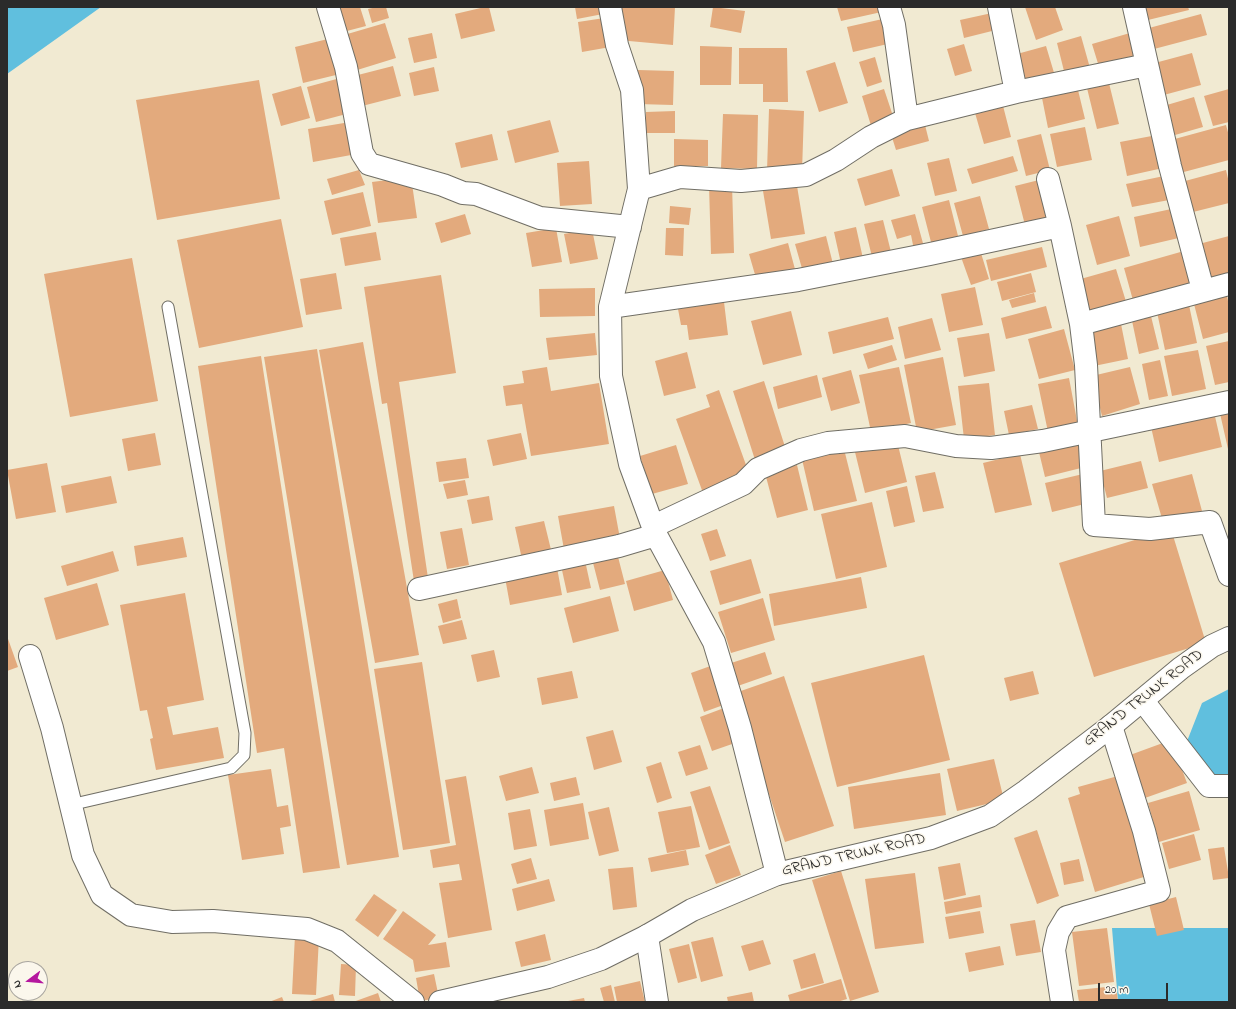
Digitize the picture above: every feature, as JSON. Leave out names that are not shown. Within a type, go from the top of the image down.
[{"type":"street","points":[[328,7],[346,67],[362,152],[369,164],[443,185],[463,193],[476,194],[540,218],[630,227]]},
{"type":"street","points":[[610,7],[617,45],[632,90],[639,189],[610,307],[611,376],[630,464],[655,531],[714,642],[740,728],[777,874]]},
{"type":"street","points":[[889,7],[894,25],[907,119]]},
{"type":"street","points":[[999,7],[1016,92]]},
{"type":"street","points":[[1134,7],[1170,166],[1203,290]]},
{"type":"street","points":[[639,189],[680,177],[741,180],[806,175],[836,160],[870,137],[907,119],[1016,92],[1147,65]]},
{"type":"street","points":[[1048,179],[1060,226],[1081,324],[1086,365],[1094,525],[1150,529],[1210,522],[1229,576]]},
{"type":"street","points":[[610,307],[798,280],[1060,226]]},
{"type":"street","points":[[1081,324],[1229,284]]},
{"type":"street","points":[[419,589],[619,546],[655,531],[743,484],[758,469],[801,450],[828,443],[905,436],[956,446],[991,448],[1043,441],[1089,430],[1229,402]]},
{"type":"street","name":"GRAND TRUNK ROAD","points":[[440,1002],[548,977],[601,959],[647,936],[692,910],[777,874],[931,838],[990,816],[1026,791],[1143,701],[1182,668],[1212,646],[1229,638]]},
{"type":"street","points":[[30,656],[52,728],[83,855],[102,895],[131,915],[172,922],[213,921],[307,929],[337,941],[413,1002]]},
{"type":"street","points":[[1143,701],[1209,786],[1229,786]]},
{"type":"street","points":[[1062,1002],[1054,950],[1058,932],[1067,917],[1159,891],[1144,831],[1110,726]]},
{"type":"street","points":[[647,936],[657,1002]]},
{"type":"lane","points":[[70,805],[231,768],[244,755],[245,733],[168,307]]},
{"type":"water","points":[[7,7],[101,7],[7,74]]},
{"type":"water","points":[[1229,689],[1229,783],[1200,785],[1182,754],[1202,703]]},
{"type":"water","points":[[1112,928],[1229,928],[1229,1002],[1118,1002]]},
{"type":"building","points":[[335,7],[360,7],[366,26],[343,32]]},
{"type":"building","points":[[386,7],[389,18],[372,23],[368,9]]},
{"type":"building","points":[[489,7],[495,31],[461,39],[455,14]]},
{"type":"building","points":[[575,7],[602,7],[603,14],[577,19]]},
{"type":"building","points":[[621,7],[675,7],[673,45],[618,40]]},
{"type":"building","points":[[713,7],[745,11],[741,33],[710,27]]},
{"type":"building","points":[[837,7],[885,7],[886,11],[841,21]]},
{"type":"building","points":[[1025,7],[1055,7],[1063,30],[1036,40]]},
{"type":"building","points":[[1144,7],[1188,7],[1189,10],[1148,20]]},
{"type":"building","points":[[992,13],[996,30],[964,38],[960,20]]},
{"type":"building","points":[[1201,14],[1207,35],[1154,49],[1149,28]]},
{"type":"building","points":[[611,17],[616,46],[582,52],[578,22]]},
{"type":"building","points":[[887,18],[892,43],[853,52],[847,27]]},
{"type":"building","points":[[385,23],[396,58],[354,71],[344,35]]},
{"type":"building","points":[[432,33],[437,58],[414,63],[408,38]]},
{"type":"building","points":[[1130,33],[1138,59],[1100,70],[1092,44]]},
{"type":"building","points":[[1081,36],[1090,68],[1065,75],[1057,43]]},
{"type":"building","points":[[332,38],[340,74],[303,83],[295,47]]},
{"type":"building","points":[[964,44],[972,71],[955,76],[947,49]]},
{"type":"building","points":[[700,46],[732,47],[731,85],[700,85]]},
{"type":"building","points":[[1046,46],[1055,76],[1026,84],[1017,54]]},
{"type":"building","points":[[739,48],[787,48],[788,102],[763,102],[763,84],[739,84]]},
{"type":"building","points":[[1192,53],[1201,85],[1160,96],[1151,64]]},
{"type":"building","points":[[875,57],[882,82],[867,87],[859,62]]},
{"type":"building","points":[[835,62],[848,103],[819,112],[806,71]]},
{"type":"building","points":[[393,66],[401,96],[362,106],[354,76]]},
{"type":"building","points":[[434,67],[439,91],[414,96],[409,73]]},
{"type":"building","points":[[638,70],[674,71],[673,105],[637,104]]},
{"type":"building","points":[[344,77],[354,112],[316,122],[307,87]]},
{"type":"building","points":[[1108,79],[1119,124],[1097,129],[1086,84]]},
{"type":"building","points":[[259,80],[280,199],[157,220],[136,100]]},
{"type":"building","points":[[301,86],[310,118],[281,126],[272,94]]},
{"type":"building","points":[[884,89],[895,122],[872,129],[862,96]]},
{"type":"building","points":[[1229,89],[1229,122],[1213,126],[1204,96]]},
{"type":"building","points":[[1078,90],[1085,119],[1048,128],[1042,98]]},
{"type":"building","points":[[1194,97],[1203,127],[1168,137],[1160,107]]},
{"type":"building","points":[[1001,98],[1011,137],[984,144],[973,106]]},
{"type":"building","points":[[769,109],[804,111],[802,172],[767,171]]},
{"type":"building","points":[[675,111],[675,133],[646,133],[646,112]]},
{"type":"building","points":[[723,114],[758,115],[757,169],[721,168]]},
{"type":"building","points":[[550,120],[559,152],[515,163],[507,131]]},
{"type":"building","points":[[924,121],[929,141],[896,150],[890,131]]},
{"type":"building","points":[[350,122],[362,153],[313,162],[308,129]]},
{"type":"building","points":[[1226,125],[1229,136],[1229,160],[1180,173],[1171,140]]},
{"type":"building","points":[[1085,127],[1092,160],[1057,167],[1050,134]]},
{"type":"building","points":[[492,134],[498,160],[461,168],[455,143]]},
{"type":"building","points":[[1041,134],[1050,170],[1026,176],[1017,140]]},
{"type":"building","points":[[1157,135],[1163,168],[1127,176],[1120,142]]},
{"type":"building","points":[[674,139],[708,140],[708,166],[674,166]]},
{"type":"building","points":[[1013,156],[1018,171],[972,184],[967,169]]},
{"type":"building","points":[[949,158],[957,191],[935,196],[927,163]]},
{"type":"building","points":[[589,161],[592,204],[560,206],[557,163]]},
{"type":"building","points":[[892,169],[900,196],[865,206],[857,179]]},
{"type":"building","points":[[359,170],[365,185],[332,195],[327,179]]},
{"type":"building","points":[[1226,170],[1229,183],[1229,203],[1193,212],[1185,181]]},
{"type":"building","points":[[1164,176],[1169,200],[1132,207],[1126,184]]},
{"type":"building","points":[[411,177],[417,218],[378,223],[372,182]]},
{"type":"building","points":[[1043,179],[1053,217],[1025,225],[1015,186]]},
{"type":"building","points":[[796,180],[805,234],[771,239],[762,185]]},
{"type":"building","points":[[732,184],[734,253],[711,254],[709,185]]},
{"type":"building","points":[[363,192],[371,226],[332,235],[324,201]]},
{"type":"building","points":[[980,196],[989,229],[963,236],[954,203]]},
{"type":"building","points":[[949,200],[959,240],[932,246],[922,207]]},
{"type":"building","points":[[670,206],[691,208],[689,225],[669,223]]},
{"type":"building","points":[[1176,208],[1183,237],[1140,247],[1134,217]]},
{"type":"building","points":[[465,214],[471,234],[441,243],[435,223]]},
{"type":"building","points":[[915,214],[924,247],[914,250],[911,235],[897,239],[891,220]]},
{"type":"building","points":[[1119,216],[1130,256],[1097,265],[1086,225]]},
{"type":"building","points":[[281,219],[303,327],[199,348],[177,240]]},
{"type":"building","points":[[883,220],[892,256],[873,261],[864,224]]},
{"type":"building","points":[[856,227],[864,263],[842,268],[834,232]]},
{"type":"building","points":[[556,228],[562,262],[532,267],[526,233]]},
{"type":"building","points":[[666,228],[684,228],[683,256],[665,255]]},
{"type":"building","points":[[592,229],[598,259],[570,264],[564,234]]},
{"type":"building","points":[[376,232],[381,260],[345,266],[340,238]]},
{"type":"building","points":[[826,236],[833,264],[803,272],[795,244]]},
{"type":"building","points":[[1229,236],[1229,274],[1209,280],[1199,244]]},
{"type":"building","points":[[788,243],[796,273],[756,278],[749,254]]},
{"type":"building","points":[[1042,247],[1047,267],[991,281],[986,260]]},
{"type":"building","points":[[980,250],[989,279],[971,285],[961,257]]},
{"type":"building","points":[[1184,251],[1194,287],[1134,304],[1124,268]]},
{"type":"building","points":[[132,258],[158,401],[70,417],[44,274]]},
{"type":"building","points":[[1116,269],[1128,308],[1089,320],[1077,280]]},
{"type":"building","points":[[336,273],[342,309],[306,315],[300,279]]},
{"type":"building","points":[[1031,273],[1036,292],[1002,301],[997,282]]},
{"type":"building","points":[[441,275],[456,373],[399,382],[428,578],[415,588],[387,403],[382,404],[364,287]]},
{"type":"building","points":[[975,287],[983,325],[949,332],[941,294]]},
{"type":"building","points":[[595,288],[595,316],[540,317],[539,289]]},
{"type":"building","points":[[1034,293],[1036,302],[1012,308],[1009,300]]},
{"type":"building","points":[[1227,296],[1229,306],[1229,332],[1203,339],[1194,304]]},
{"type":"building","points":[[724,302],[728,335],[689,340],[687,325],[681,325],[678,309]]},
{"type":"building","points":[[1189,305],[1197,343],[1165,350],[1157,312]]},
{"type":"building","points":[[1046,306],[1052,328],[1006,339],[1001,318]]},
{"type":"building","points":[[791,311],[802,355],[763,365],[751,321]]},
{"type":"building","points":[[1150,312],[1159,349],[1139,354],[1131,316]]},
{"type":"building","points":[[888,317],[894,339],[833,354],[828,332]]},
{"type":"building","points":[[932,318],[941,350],[905,359],[898,327]]},
{"type":"building","points":[[1121,324],[1128,359],[1094,366],[1086,331]]},
{"type":"building","points":[[1064,329],[1075,370],[1039,379],[1028,339]]},
{"type":"building","points":[[595,333],[597,355],[549,360],[546,338]]},
{"type":"building","points":[[989,333],[995,371],[964,377],[957,338]]},
{"type":"building","points":[[1229,341],[1229,382],[1215,385],[1206,346]]},
{"type":"building","points":[[363,342],[419,655],[375,663],[319,350]]},
{"type":"building","points":[[892,345],[897,360],[868,369],[863,354]]},
{"type":"building","points":[[317,349],[399,857],[347,865],[264,357]]},
{"type":"building","points":[[1198,350],[1206,389],[1172,396],[1164,356]]},
{"type":"building","points":[[687,352],[696,388],[664,396],[655,361]]},
{"type":"building","points":[[261,356],[340,868],[303,873],[284,748],[257,753],[198,366]]},
{"type":"building","points":[[943,357],[956,425],[917,432],[904,365]]},
{"type":"building","points":[[1160,360],[1168,396],[1149,400],[1142,364]]},
{"type":"building","points":[[547,367],[551,391],[599,383],[609,444],[531,456],[522,404],[506,406],[503,386],[524,383],[522,371]]},
{"type":"building","points":[[899,367],[911,423],[871,432],[859,375]]},
{"type":"building","points":[[1130,367],[1140,404],[1102,416],[1092,376]]},
{"type":"building","points":[[851,370],[860,403],[831,411],[822,378]]},
{"type":"building","points":[[817,375],[822,397],[778,409],[773,387]]},
{"type":"building","points":[[1069,378],[1078,426],[1048,432],[1038,384]]},
{"type":"building","points":[[764,381],[787,453],[756,463],[733,391]]},
{"type":"building","points":[[989,383],[995,435],[964,439],[958,386]]},
{"type":"building","points":[[719,390],[750,476],[703,493],[676,419],[710,407],[706,395]]},
{"type":"building","points":[[1032,405],[1038,429],[1009,435],[1004,411]]},
{"type":"building","points":[[1229,407],[1229,449],[1228,449],[1219,409]]},
{"type":"building","points":[[1214,412],[1222,447],[1159,462],[1151,427]]},
{"type":"building","points":[[155,433],[161,465],[128,471],[122,439]]},
{"type":"building","points":[[521,433],[527,459],[493,466],[487,440]]},
{"type":"building","points":[[1082,436],[1089,466],[1045,477],[1038,448]]},
{"type":"building","points":[[896,437],[907,482],[865,493],[854,448]]},
{"type":"building","points":[[676,445],[688,484],[652,494],[640,456]]},
{"type":"building","points":[[843,445],[857,501],[814,511],[801,455]]},
{"type":"building","points":[[1020,454],[1032,505],[995,513],[983,463]]},
{"type":"building","points":[[466,458],[469,478],[439,482],[436,462]]},
{"type":"building","points":[[1141,461],[1148,488],[1107,498],[1100,471]]},
{"type":"building","points":[[47,463],[56,512],[16,519],[7,470]]},
{"type":"building","points":[[797,465],[808,510],[777,518],[765,473]]},
{"type":"building","points":[[935,472],[944,508],[923,512],[915,476]]},
{"type":"building","points":[[1083,474],[1089,503],[1052,512],[1045,483]]},
{"type":"building","points":[[1192,474],[1202,511],[1163,522],[1152,484]]},
{"type":"building","points":[[111,476],[117,503],[66,513],[61,486]]},
{"type":"building","points":[[465,480],[468,495],[447,499],[443,484]]},
{"type":"building","points":[[907,486],[915,522],[894,527],[886,491]]},
{"type":"building","points":[[489,496],[493,520],[472,524],[467,500]]},
{"type":"building","points":[[872,502],[887,567],[836,579],[821,514]]},
{"type":"building","points":[[614,506],[621,544],[565,555],[558,516]]},
{"type":"building","points":[[544,521],[553,558],[523,564],[515,527]]},
{"type":"building","points":[[462,528],[469,565],[447,569],[440,532]]},
{"type":"building","points":[[717,529],[726,556],[710,561],[701,534]]},
{"type":"building","points":[[1171,529],[1206,643],[1094,677],[1059,563]]},
{"type":"building","points":[[183,537],[187,557],[137,566],[134,546]]},
{"type":"building","points":[[616,549],[625,584],[600,590],[591,555]]},
{"type":"building","points":[[113,551],[119,571],[67,586],[61,566]]},
{"type":"building","points":[[584,556],[591,588],[567,593],[560,561]]},
{"type":"building","points":[[751,559],[761,593],[720,605],[710,571]]},
{"type":"building","points":[[556,562],[562,595],[510,605],[504,572]]},
{"type":"building","points":[[665,570],[673,600],[634,611],[626,581]]},
{"type":"building","points":[[861,577],[867,608],[774,626],[769,594]]},
{"type":"building","points":[[97,583],[109,625],[56,640],[44,598]]},
{"type":"building","points":[[185,593],[204,700],[167,707],[173,735],[218,727],[224,758],[156,770],[150,739],[153,738],[147,710],[140,711],[120,605]]},
{"type":"building","points":[[610,596],[619,631],[573,643],[564,608]]},
{"type":"building","points":[[763,598],[775,640],[731,653],[718,612]]},
{"type":"building","points":[[457,599],[461,618],[443,623],[438,604]]},
{"type":"building","points":[[462,620],[467,639],[443,644],[438,626]]},
{"type":"building","points":[[7,636],[18,667],[7,671]]},
{"type":"building","points":[[494,650],[500,677],[477,682],[471,655]]},
{"type":"building","points":[[765,652],[772,674],[732,688],[725,665]]},
{"type":"building","points":[[924,655],[950,760],[837,787],[811,683]]},
{"type":"building","points":[[422,662],[450,843],[403,850],[374,669]]},
{"type":"building","points":[[716,664],[729,703],[704,712],[691,673]]},
{"type":"building","points":[[572,671],[578,698],[542,705],[537,678]]},
{"type":"building","points":[[1033,671],[1039,694],[1010,701],[1004,678]]},
{"type":"building","points":[[784,676],[834,826],[785,842],[735,693]]},
{"type":"building","points":[[724,708],[735,743],[712,751],[700,717]]},
{"type":"building","points":[[613,730],[622,762],[594,770],[586,737]]},
{"type":"building","points":[[1171,740],[1187,783],[1145,798],[1130,755]]},
{"type":"building","points":[[700,745],[708,769],[686,776],[678,752]]},
{"type":"building","points":[[994,759],[1004,800],[957,811],[947,769]]},
{"type":"building","points":[[661,762],[672,798],[657,803],[646,767]]},
{"type":"building","points":[[532,767],[539,793],[506,801],[499,776]]},
{"type":"building","points":[[271,769],[277,807],[288,805],[291,826],[280,828],[284,854],[242,860],[228,775]]},
{"type":"building","points":[[940,773],[946,815],[854,829],[848,787]]},
{"type":"building","points":[[466,776],[492,930],[448,938],[439,883],[462,880],[459,864],[433,868],[430,850],[456,845],[445,780]]},
{"type":"building","points":[[1118,776],[1147,876],[1095,892],[1068,798],[1080,794],[1078,787]]},
{"type":"building","points":[[576,777],[580,795],[554,801],[550,783]]},
{"type":"building","points":[[710,786],[730,843],[709,850],[690,792]]},
{"type":"building","points":[[1189,791],[1200,830],[1159,842],[1148,803]]},
{"type":"building","points":[[583,803],[589,839],[550,846],[544,810]]},
{"type":"building","points":[[691,806],[700,847],[667,853],[658,812]]},
{"type":"building","points":[[609,807],[619,851],[599,856],[588,812]]},
{"type":"building","points":[[530,809],[537,846],[514,850],[508,813]]},
{"type":"building","points":[[1037,830],[1059,896],[1037,904],[1014,838]]},
{"type":"building","points":[[1194,834],[1201,860],[1169,869],[1162,843]]},
{"type":"building","points":[[730,845],[741,875],[716,884],[705,855]]},
{"type":"building","points":[[1224,847],[1229,878],[1213,880],[1208,849]]},
{"type":"building","points":[[686,850],[689,865],[651,872],[648,858]]},
{"type":"building","points":[[531,858],[537,879],[517,884],[511,864]]},
{"type":"building","points":[[1079,859],[1084,881],[1064,885],[1060,863]]},
{"type":"building","points":[[960,863],[966,895],[944,900],[938,867]]},
{"type":"building","points":[[633,867],[637,907],[613,910],[608,869]]},
{"type":"building","points":[[841,871],[879,992],[850,1001],[812,880]]},
{"type":"building","points":[[915,873],[924,943],[875,949],[865,879]]},
{"type":"building","points":[[549,879],[555,901],[517,911],[512,889]]},
{"type":"building","points":[[374,894],[397,910],[378,937],[355,920]]},
{"type":"building","points":[[980,895],[982,907],[946,914],[944,902]]},
{"type":"building","points":[[1176,897],[1184,930],[1157,936],[1149,904]]},
{"type":"building","points":[[403,911],[436,935],[428,945],[446,942],[450,967],[415,972],[413,960],[383,939]]},
{"type":"building","points":[[980,911],[984,933],[949,939],[945,917]]},
{"type":"building","points":[[1035,920],[1041,952],[1016,956],[1010,924]]},
{"type":"building","points":[[1107,928],[1114,982],[1079,986],[1072,932]]},
{"type":"building","points":[[545,934],[551,960],[521,967],[515,942]]},
{"type":"building","points":[[295,935],[319,937],[316,995],[292,994]]},
{"type":"building","points":[[713,937],[723,976],[701,982],[691,942]]},
{"type":"building","points":[[763,940],[771,964],[749,971],[741,946]]},
{"type":"building","points":[[689,944],[697,978],[678,983],[669,949]]},
{"type":"building","points":[[1000,946],[1004,965],[969,972],[965,953]]},
{"type":"building","points":[[815,953],[824,983],[801,989],[793,960]]},
{"type":"building","points":[[341,964],[356,965],[355,996],[339,995]]},
{"type":"building","points":[[434,974],[439,998],[420,1001],[416,978]]},
{"type":"building","points":[[841,979],[847,999],[837,1002],[790,1002],[788,995]]},
{"type":"building","points":[[640,981],[645,1002],[617,1002],[614,987]]},
{"type":"building","points":[[611,985],[615,1002],[604,1002],[600,988]]},
{"type":"building","points":[[1116,986],[1118,1002],[1079,1002],[1077,990]]},
{"type":"building","points":[[752,992],[754,1002],[728,1002],[727,997]]},
{"type":"building","points":[[378,993],[381,1002],[353,1002]]},
{"type":"building","points":[[333,994],[335,1002],[306,1002]]},
{"type":"building","points":[[282,997],[284,1002],[269,1002]]},
{"type":"building","points":[[584,998],[585,1002],[568,1002],[568,1001]]}]
